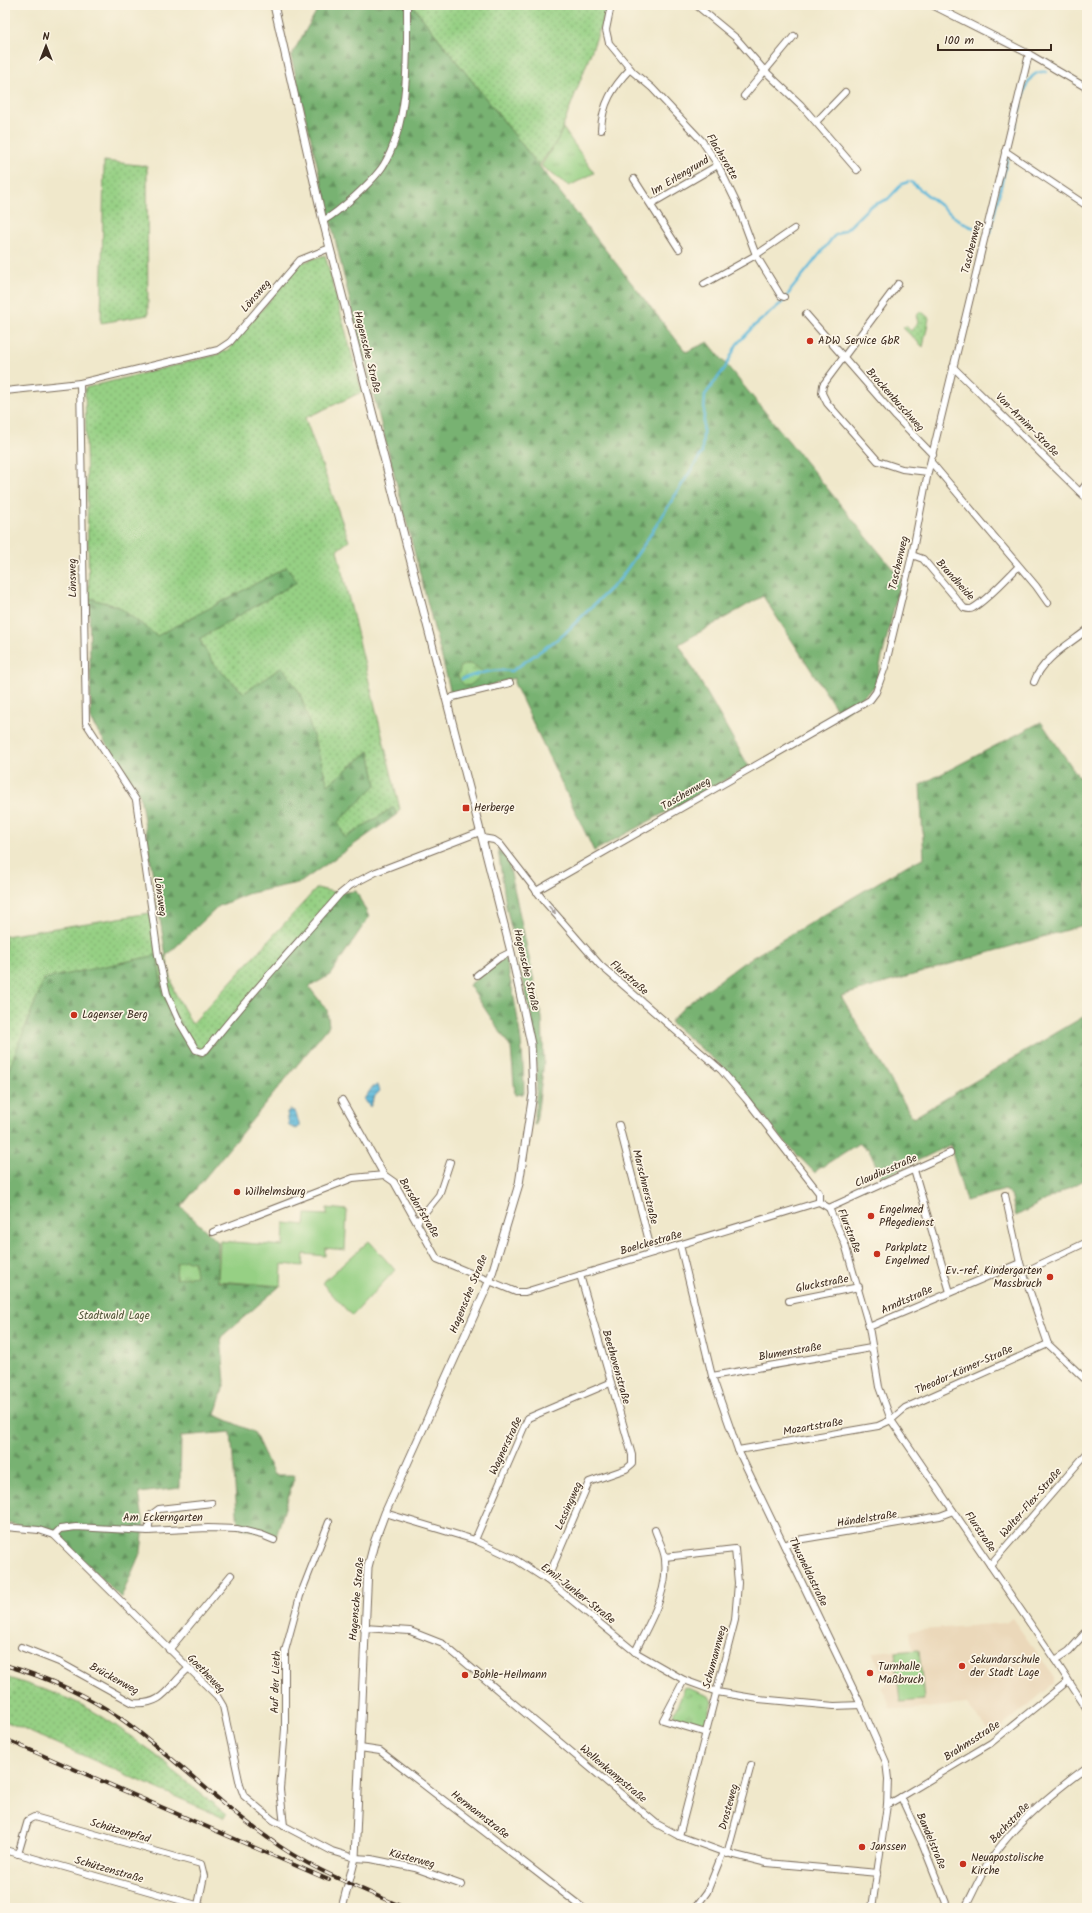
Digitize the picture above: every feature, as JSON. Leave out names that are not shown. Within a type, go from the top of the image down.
[{"type":"street","name":"Hagensche Straße","points":[[274,5],[323,221],[511,952],[531,1044],[533,1094],[519,1184],[490,1280],[385,1513],[375,1540],[368,1567],[364,1628],[355,1858],[342,1908]]},
{"type":"street","points":[[323,221],[335,214],[371,181],[383,166],[392,148],[405,90],[407,59],[406,5]]},
{"type":"street","name":"Flachsrotte","points":[[611,5],[606,30],[610,43],[630,68],[652,88],[702,141],[718,165],[737,204],[756,255],[781,296],[784,297]]},
{"type":"street","points":[[696,5],[736,38],[764,70],[817,121],[857,170]]},
{"type":"street","points":[[932,5],[1029,54],[1087,88]]},
{"type":"street","points":[[947,12],[950,5]]},
{"type":"street","points":[[744,96],[764,70],[794,36]]},
{"type":"street","name":"Taschenweg","points":[[536,891],[870,700],[876,692],[885,667],[912,555],[928,472],[1029,54]]},
{"type":"street","points":[[601,130],[601,116],[604,104],[616,84],[630,68]]},
{"type":"street","points":[[817,121],[845,92]]},
{"type":"street","points":[[1005,151],[1087,206]]},
{"type":"street","name":"Im Erlengrund","points":[[651,204],[718,165]]},
{"type":"street","name":"Im Erlengrund","points":[[634,179],[679,249]]},
{"type":"street","points":[[704,284],[756,255],[794,229]]},
{"type":"street","name":"Lönsweg","points":[[5,391],[80,383],[218,350],[230,342],[300,260],[330,248]]},
{"type":"street","points":[[898,284],[824,385],[822,393],[827,403],[878,461],[902,469],[928,472]]},
{"type":"street","name":"Brockenbuschweg","points":[[806,314],[911,434],[933,455]]},
{"type":"street","name":"Von-Arnim-Straße","points":[[953,367],[1087,498]]},
{"type":"street","name":"Lönsweg","points":[[80,383],[86,724],[136,800],[158,955],[167,994],[180,1023],[196,1050],[202,1052],[206,1050],[232,1016],[255,992],[340,894],[351,885],[376,872],[481,835]]},
{"type":"street","points":[[931,462],[1048,602]]},
{"type":"street","points":[[1080,492],[1087,483]]},
{"type":"street","name":"Brandheide","points":[[912,555],[923,559],[964,608],[968,609],[972,609],[1018,567]]},
{"type":"street","points":[[1034,682],[1035,675],[1042,666],[1087,630]]},
{"type":"street","points":[[448,703],[453,697],[510,683]]},
{"type":"street","name":"Flurstraße","points":[[481,835],[500,844],[519,866],[536,891],[568,930],[600,965],[721,1070],[746,1098],[819,1192],[819,1202],[829,1208],[845,1244],[859,1287],[869,1327],[871,1348],[879,1387],[891,1420],[1087,1709]]},
{"type":"street","points":[[477,975],[499,958],[511,952]]},
{"type":"street","name":"Borsdorfstraße","points":[[342,1100],[384,1175],[394,1182],[438,1259],[490,1280]]},
{"type":"street","name":"Marschnerstraße","points":[[619,1125],[652,1253]]},
{"type":"street","name":"Claudiusstraße","points":[[829,1208],[950,1153]]},
{"type":"street","points":[[417,1222],[439,1195],[450,1162]]},
{"type":"street","points":[[914,1170],[950,1292]]},
{"type":"street","points":[[213,1232],[353,1178],[384,1175]]},
{"type":"street","points":[[1005,1195],[1020,1263],[1048,1344],[1087,1381]]},
{"type":"street","name":"Boelckestraße","points":[[490,1280],[520,1292],[819,1202]]},
{"type":"street","points":[[1024,1272],[1087,1242]]},
{"type":"street","name":"Thusneldastraße","points":[[680,1245],[712,1376],[738,1450],[861,1705],[886,1762],[888,1779],[886,1805],[878,1873],[872,1908]]},
{"type":"street","name":"Arndtstraße","points":[[869,1327],[1020,1263]]},
{"type":"street","name":"Beethovenstraße","points":[[580,1275],[632,1455],[632,1464]]},
{"type":"street","name":"Gluckstraße","points":[[790,1301],[859,1287]]},
{"type":"street","name":"Theodor-Körner-Straße","points":[[891,1420],[905,1408],[1048,1344]]},
{"type":"street","name":"Blumenstraße","points":[[712,1376],[871,1348]]},
{"type":"street","name":"Wagnerstraße","points":[[475,1540],[528,1418],[610,1383]]},
{"type":"street","name":"Mozartstraße","points":[[738,1450],[878,1426],[891,1420]]},
{"type":"street","name":"Walter-Flex-Straße","points":[[990,1565],[1087,1454]]},
{"type":"street","name":"Lessingweg","points":[[547,1580],[589,1482],[626,1469],[632,1464]]},
{"type":"street","points":[[148,1530],[151,1515],[159,1509],[212,1503]]},
{"type":"street","name":"Händelstraße","points":[[784,1545],[797,1540],[940,1516],[953,1511]]},
{"type":"street","name":"Emil-Junker-Straße","points":[[385,1513],[475,1540],[514,1558],[547,1580],[635,1652],[684,1680],[717,1692],[760,1699],[834,1706],[861,1705]]},
{"type":"street","name":"Auf der Lieth","points":[[284,1826],[280,1789],[284,1735],[285,1651],[300,1596],[329,1522]]},
{"type":"street","name":"Goetheweg","points":[[5,1527],[39,1530],[54,1535],[168,1650],[216,1696],[223,1706],[240,1785],[244,1796],[273,1820],[332,1851],[355,1858]]},
{"type":"street","name":"Am Eckerngarten","points":[[54,1535],[60,1529],[76,1527],[148,1530],[236,1529],[262,1535],[274,1540]]},
{"type":"street","points":[[635,1652],[662,1594],[666,1575],[665,1557],[655,1530]]},
{"type":"street","name":"Schumannweg","points":[[665,1557],[736,1549],[738,1582],[735,1620],[679,1836]]},
{"type":"street","points":[[168,1650],[232,1575]]},
{"type":"street","name":"Wellenkampstraße","points":[[364,1628],[410,1631],[443,1644],[657,1824],[679,1836],[725,1853],[767,1863],[878,1873]]},
{"type":"street","points":[[1055,1660],[1070,1651],[1087,1631]]},
{"type":"street","name":"Brückenweg","points":[[21,1647],[60,1662],[133,1703],[143,1704],[158,1700],[188,1669]]},
{"type":"street","points":[[684,1680],[663,1720],[706,1733]]},
{"type":"street","name":"Brahmsstraße","points":[[901,1797],[991,1743],[1068,1681]]},
{"type":"street","name":"Hermannstraße","points":[[360,1748],[380,1751],[583,1908]]},
{"type":"street","name":"Drosteweg","points":[[695,1908],[707,1892],[725,1853],[751,1765]]},
{"type":"street","name":"Bachstraße","points":[[965,1908],[995,1852],[1020,1824],[1065,1783],[1087,1767]]},
{"type":"street","points":[[886,1805],[901,1797]]},
{"type":"street","name":"Bandelstraße","points":[[901,1797],[923,1845],[948,1908]]},
{"type":"street","name":"Schützenpfad","points":[[18,1854],[28,1820],[34,1817],[201,1864],[204,1876],[198,1905]]},
{"type":"street","name":"Schützenstraße","points":[[5,1850],[207,1908]]},
{"type":"street","name":"Küsterweg","points":[[355,1858],[371,1859],[415,1868],[462,1885]]},
{"type":"shaded area","name":"Sekundarschule der Stadt Lage","points":[[1012,1618],[1055,1678],[1055,1683],[992,1735],[966,1704],[907,1710],[889,1708],[890,1703],[881,1687],[887,1684],[872,1652],[912,1649],[910,1631],[1004,1623]]},
{"type":"green space","points":[[320,5],[412,5],[686,352],[708,342],[901,579],[875,686],[841,716],[763,596],[679,644],[749,767],[594,851],[514,683],[514,678],[452,697],[361,347],[291,56]]},
{"type":"green space","points":[[412,5],[609,5],[558,139],[539,166]]},
{"type":"green space","points":[[563,128],[594,173],[569,186],[541,166]]},
{"type":"green space","points":[[104,161],[147,166],[148,315],[101,323]]},
{"type":"green space","points":[[325,255],[362,392],[305,418],[349,541],[337,550],[400,809],[396,815],[394,807],[345,838],[337,822],[376,785],[369,751],[328,785],[316,749],[282,667],[244,693],[215,666],[199,639],[296,582],[287,567],[157,637],[119,607],[89,598],[85,388],[216,355],[228,350],[301,263]]},
{"type":"green space","points":[[921,311],[929,318],[923,347],[903,328],[906,326],[911,331],[918,322],[916,316]]},
{"type":"green space","points":[[287,567],[297,582],[199,639],[215,666],[244,693],[282,667],[300,693],[328,785],[369,751],[376,785],[338,822],[345,838],[394,807],[396,815],[301,882],[247,894],[219,906],[166,956],[140,796],[91,721],[89,598],[119,607],[157,636]]},
{"type":"green space","points":[[468,664],[474,665],[483,672],[472,684],[468,686],[461,682],[458,676],[461,666]]},
{"type":"green space","points":[[1041,722],[1087,789],[1087,924],[841,996],[913,1118],[1083,1017],[1087,1019],[1087,1178],[1016,1216],[1011,1195],[1005,1190],[966,1201],[950,1145],[882,1178],[868,1148],[865,1149],[859,1143],[817,1170],[815,1173],[783,1140],[725,1069],[670,1022],[685,1006],[743,963],[909,864],[924,858],[920,785]]},
{"type":"green space","points":[[498,849],[508,860],[542,1018],[544,1062],[536,1124],[534,1125],[537,1082],[536,1053],[531,1015],[506,906]]},
{"type":"green space","points":[[317,888],[338,893],[202,1058],[163,995],[157,956],[5,1079],[5,936],[150,913],[157,955],[166,956],[174,991],[192,1024]]},
{"type":"green space","name":"Stadtwald Lage","points":[[356,891],[369,917],[330,975],[309,987],[327,1010],[329,1026],[181,1207],[218,1242],[218,1282],[280,1286],[221,1337],[225,1382],[215,1415],[254,1432],[274,1475],[295,1475],[276,1537],[238,1527],[231,1432],[181,1436],[180,1488],[139,1493],[144,1527],[141,1551],[121,1598],[53,1530],[5,1523],[5,1079],[44,979],[157,955],[163,995],[202,1058],[338,893]]},
{"type":"green space","points":[[505,957],[513,991],[523,1058],[524,1094],[515,1095],[511,1048],[469,985]]},
{"type":"green space","points":[[327,1208],[347,1210],[345,1250],[325,1248],[325,1256],[304,1254],[303,1266],[282,1264],[281,1286],[218,1281],[220,1241],[283,1246],[284,1223],[305,1225],[306,1214],[327,1215]]},
{"type":"green space","points":[[369,1241],[395,1270],[352,1316],[322,1283]]},
{"type":"green space","points":[[185,1260],[194,1262],[196,1276],[176,1279],[177,1263]]},
{"type":"green space","points":[[919,1650],[924,1700],[900,1702],[895,1652]]},
{"type":"green space","points":[[5,1677],[71,1700],[103,1717],[169,1765],[168,1767],[226,1814],[224,1818],[5,1721]]},
{"type":"green space","points":[[685,1687],[709,1696],[712,1702],[704,1726],[673,1715]]},
{"type":"water","points":[[378,1085],[380,1091],[375,1096],[370,1107],[364,1099],[373,1086]]},
{"type":"water","points":[[290,1110],[295,1111],[299,1123],[299,1127],[296,1129],[289,1126],[287,1112]]},
{"type":"waterway","points":[[1023,97],[1030,79],[1036,73],[1046,72]]},
{"type":"waterway","points":[[1010,148],[1021,104]]},
{"type":"waterway","points":[[990,232],[1008,157]]},
{"type":"waterway","points":[[462,679],[499,670],[512,671],[563,635],[620,579],[645,543],[702,453],[705,395],[725,368],[737,344],[754,326],[785,300],[791,290],[834,236],[847,229],[869,207],[888,199],[902,184],[908,182]]},
{"type":"waterway","points":[[911,182],[961,222],[980,231]]},
{"type":"railway","points":[[5,1665],[64,1687],[107,1709],[158,1747],[230,1809],[284,1849],[334,1877],[405,1908]]},
{"type":"railway","points":[[5,1739],[329,1880]]},
{"type":"place","name":"ADW Service GbR","points":[[810,341]]},
{"type":"place","name":"Herberge","points":[[466,808]]},
{"type":"place","name":"Lagenser Berg","points":[[74,1015]]},
{"type":"place","name":"Wilhelmsburg","points":[[237,1192]]},
{"type":"place","name":"Engelmed Pflegedienst","points":[[871,1216]]},
{"type":"place","name":"Parkplatz Engelmed","points":[[877,1254]]},
{"type":"place","name":"Ev.-ref. Kindergarten Massbruch","points":[[1050,1277]]},
{"type":"place","name":"Sekundarschule der Stadt Lage","points":[[962,1666]]},
{"type":"place","name":"Turnhalle Maßbruch","points":[[870,1673]]},
{"type":"place","name":"Bohle-Heilmann","points":[[465,1675]]},
{"type":"place","name":"Janssen","points":[[862,1847]]},
{"type":"place","name":"Neuapostolische Kirche","points":[[963,1864]]}]
